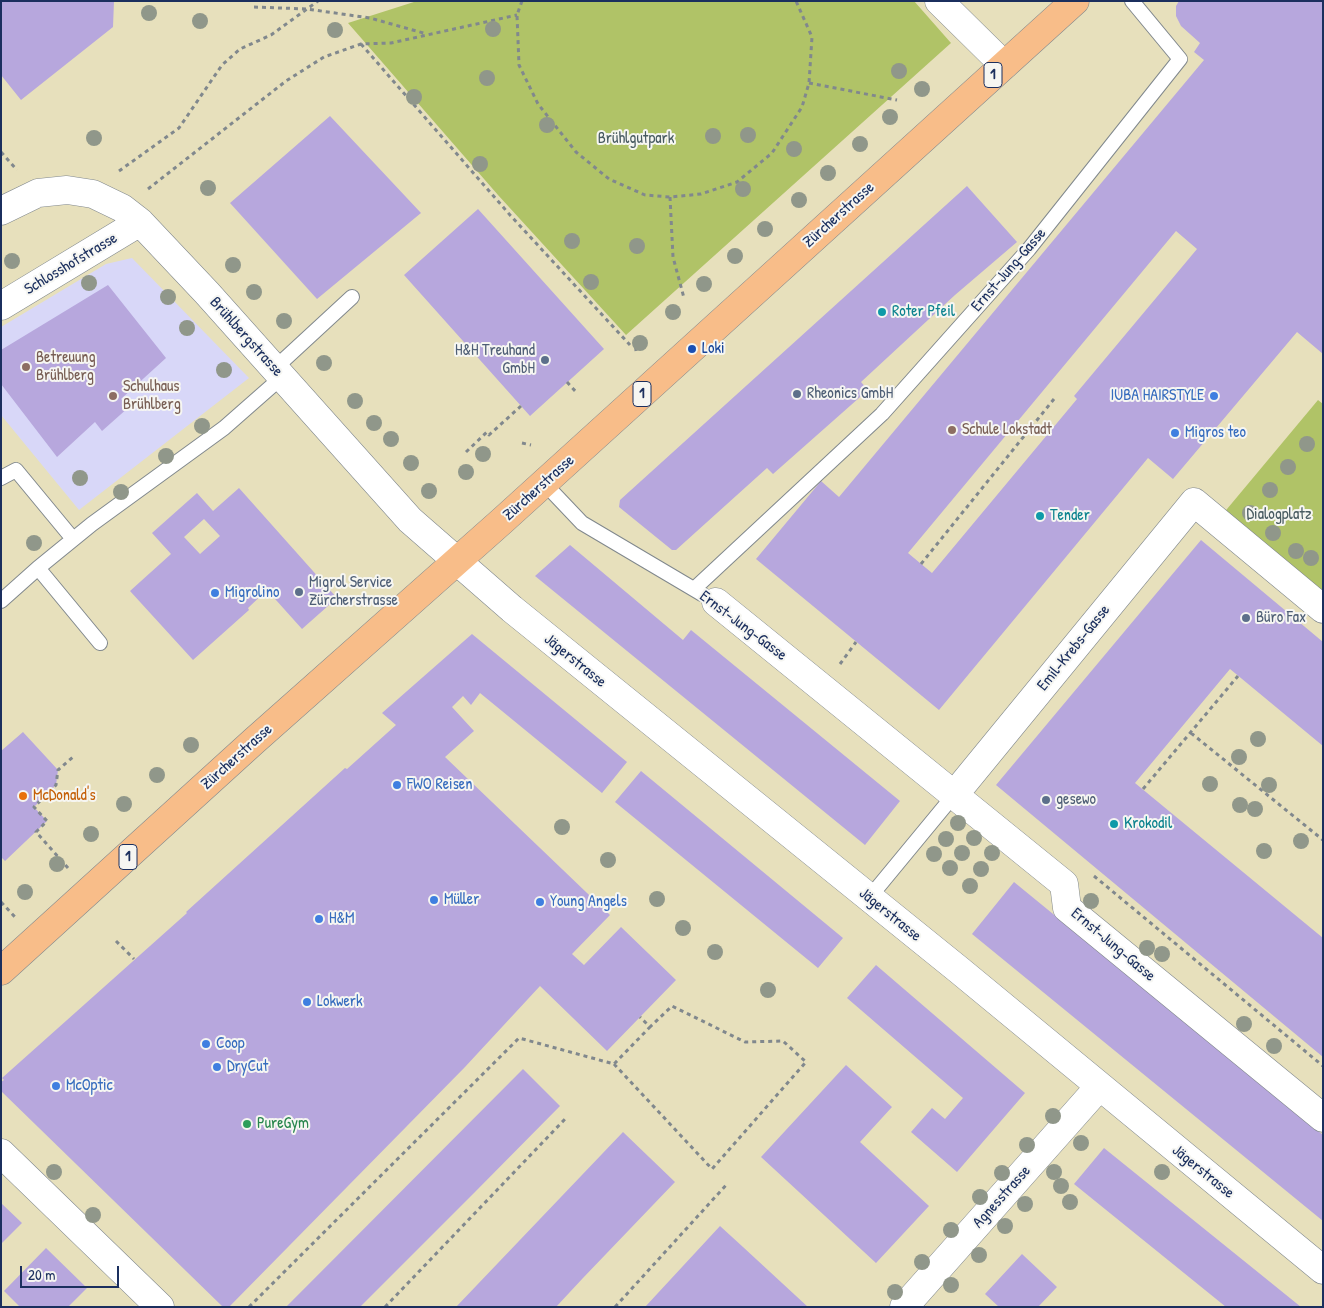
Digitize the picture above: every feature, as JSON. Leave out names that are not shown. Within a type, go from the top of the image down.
[{"type":"main road","name":"Zürcherstrasse","points":[[1,971],[544,483],[1075,1]]},
{"type":"street","points":[[939,1],[1004,65]]},
{"type":"street","name":"Brühlbergstrasse","points":[[1,211],[38,193],[67,190],[93,194],[131,215],[278,373],[410,520],[457,561]]},
{"type":"street","name":"Schlosshofstrasse","points":[[1,306],[131,215]]},
{"type":"street","name":"Emil-Krebs-Gasse","points":[[954,795],[1194,502],[1323,609]]},
{"type":"street","name":"Jägerstrasse","points":[[457,561],[512,609],[869,898],[1323,1270]]},
{"type":"street","name":"Ernst-Jung-Gasse","points":[[705,596],[1064,884],[1067,908],[1323,1118]]},
{"type":"street","name":"Agnesstrasse","points":[[904,1307],[1099,1087]]},
{"type":"street","points":[[1,1153],[160,1307]]},
{"type":"lane","name":"Ernst-Jung-Gasse","points":[[705,596],[882,414],[1029,250],[1180,59],[1132,1]]},
{"type":"lane","points":[[1,601],[73,539],[224,428],[352,297]]},
{"type":"lane","points":[[1,478],[16,470],[73,539]]},
{"type":"lane","points":[[544,483],[582,523],[705,596]]},
{"type":"lane","points":[[38,568],[100,643]]},
{"type":"lane","points":[[869,898],[954,795]]},
{"type":"path","points":[[112,176],[179,128],[222,65],[240,49],[271,34],[318,1]]},
{"type":"path","points":[[522,1],[517,15],[519,64],[538,104],[576,152],[609,179],[645,195],[670,197],[701,194],[737,182],[772,153],[802,107],[809,83],[812,37],[796,1]]},
{"type":"path","points":[[254,8],[307,10],[370,18],[428,34]]},
{"type":"path","points":[[131,215],[286,81],[324,57],[361,44],[390,43],[517,15]]},
{"type":"path","points":[[361,44],[510,215],[630,345]]},
{"type":"path","points":[[809,83],[897,100]]},
{"type":"path","points":[[1,152],[21,175]]},
{"type":"path","points":[[670,197],[673,257],[684,298]]},
{"type":"path","points":[[635,340],[636,351]]},
{"type":"path","points":[[567,382],[577,393]]},
{"type":"path","points":[[921,564],[1054,399]]},
{"type":"path","points":[[466,452],[487,432],[489,435],[521,406]]},
{"type":"path","points":[[522,443],[531,445]]},
{"type":"path","points":[[1144,789],[1238,676]]},
{"type":"path","points":[[1191,733],[1323,840]]},
{"type":"path","points":[[68,869],[36,832],[47,822],[34,807],[56,785],[58,770],[73,757]]},
{"type":"path","points":[[1088,871],[1323,1066]]},
{"type":"path","points":[[1,902],[14,916]]},
{"type":"path","points":[[116,941],[134,959]]},
{"type":"path","points":[[249,1307],[519,1038],[614,1064],[712,1169],[806,1062],[783,1041],[745,1042],[672,1006],[614,1064]]},
{"type":"path","points":[[640,1017],[650,1026]]},
{"type":"path","points":[[385,1307],[566,1118]]},
{"type":"path","points":[[615,1307],[728,1183]]},
{"type":"shaded area","name":"Schulhaus Brühlberg","points":[[132,258],[249,378],[79,510],[1,415],[1,327],[106,264]]},
{"type":"green space","name":"Brühlgutpark","points":[[417,1],[914,1],[951,43],[626,335],[498,195],[348,23]]},
{"type":"green space","name":"Dialogplatz","points":[[1318,400],[1323,404],[1323,609],[1217,521]]},
{"type":"building","points":[[1,1],[114,1],[113,27],[21,100],[1,75]]},
{"type":"building","points":[[1179,1],[1323,1],[1323,354],[1297,332],[1173,479],[1148,458],[939,710],[756,559],[821,481],[839,497],[1204,60],[1194,52],[1200,43],[1181,26],[1176,16],[1176,6]],"holes":[[[1176,231],[1197,249],[1074,396],[1077,399],[932,573],[908,553]]]},
{"type":"building","points":[[330,116],[421,213],[317,299],[230,203]]},
{"type":"building","points":[[967,186],[1017,242],[955,295],[861,382],[868,390],[773,474],[767,468],[676,550],[672,550],[619,507],[620,500]]},
{"type":"building","points":[[478,209],[604,349],[530,416],[404,275]]},
{"type":"building","points":[[108,285],[166,358],[121,399],[129,407],[102,431],[95,422],[57,457],[1,384],[1,350]]},
{"type":"building","points":[[239,488],[337,598],[302,629],[267,590],[248,608],[249,610],[193,660],[130,591],[171,554],[152,533],[197,493],[213,511]],"holes":[[[204,519],[220,536],[200,554],[184,537]]]},
{"type":"building","name":"Krokodil","points":[[1201,540],[1323,642],[1323,746],[1230,669],[1135,783],[1323,938],[1323,1057],[996,785]]},
{"type":"building","points":[[570,545],[683,640],[691,630],[900,801],[865,845],[535,576]]},
{"type":"building","name":"Lokwerk","points":[[472,634],[627,762],[602,793],[480,693],[471,705],[463,696],[452,707],[474,731],[445,757],[610,915],[572,954],[584,965],[621,927],[676,980],[607,1051],[540,986],[465,1067],[229,1307],[223,1307],[1,1091],[1,1082],[4,1080],[2,1078],[187,913],[345,768],[347,769],[396,725],[382,713]]},
{"type":"building","name":"McDonald's","points":[[23,732],[58,770],[56,785],[34,807],[47,821],[5,861],[1,857],[1,751]]},
{"type":"building","points":[[641,771],[843,938],[818,968],[615,802]]},
{"type":"building","points":[[1014,882],[1323,1135],[1323,1221],[972,934]]},
{"type":"building","points":[[876,965],[1025,1093],[957,1172],[911,1132],[932,1108],[945,1119],[963,1098],[847,998]]},
{"type":"building","points":[[846,1065],[892,1107],[860,1142],[929,1206],[876,1263],[761,1157]]},
{"type":"building","points":[[523,1069],[560,1106],[474,1193],[360,1307],[286,1307]]},
{"type":"building","points":[[623,1132],[675,1182],[556,1307],[456,1307]]},
{"type":"building","points":[[1104,1148],[1301,1307],[1226,1307],[1074,1184]]},
{"type":"building","points":[[1,1203],[22,1223],[1,1244]]},
{"type":"building","points":[[720,1226],[743,1247],[808,1307],[645,1307]]},
{"type":"building","points":[[46,1248],[87,1288],[68,1307],[20,1307],[4,1291]]},
{"type":"building","points":[[1022,1254],[1057,1287],[1038,1307],[999,1307],[985,1294]]},
{"type":"place","name":"Roter Pfeil","points":[[882,312]]},
{"type":"place","name":"Loki","points":[[692,349]]},
{"type":"place","name":"H&H Treuhand GmbH","points":[[545,360]]},
{"type":"place","name":"Betreuung Brühlberg","points":[[26,367]]},
{"type":"place","name":"Rheonics GmbH","points":[[797,394]]},
{"type":"place","name":"Schulhaus Brühlberg","points":[[113,396]]},
{"type":"place","name":"IUBA HAIRSTYLE","points":[[1214,396]]},
{"type":"place","name":"Schule Lokstadt","points":[[952,430]]},
{"type":"place","name":"Migros teo","points":[[1175,433]]},
{"type":"place","name":"Tender","points":[[1040,516]]},
{"type":"place","name":"Migrol Service Zürcherstrasse","points":[[299,592]]},
{"type":"place","name":"Migrolino","points":[[215,593]]},
{"type":"place","name":"Büro Fax","points":[[1246,618]]},
{"type":"place","name":"FWO Reisen","points":[[397,785]]},
{"type":"place","name":"McDonald's","points":[[23,796]]},
{"type":"place","name":"gesewo","points":[[1046,800]]},
{"type":"place","name":"Krokodil","points":[[1114,824]]},
{"type":"place","name":"Müller","points":[[434,900]]},
{"type":"place","name":"Young Angels","points":[[540,902]]},
{"type":"place","name":"H&M","points":[[319,919]]},
{"type":"place","name":"Lokwerk","points":[[307,1002]]},
{"type":"place","name":"Coop","points":[[206,1044]]},
{"type":"place","name":"DryCut","points":[[217,1067]]},
{"type":"place","name":"McOptic","points":[[56,1086]]},
{"type":"place","name":"PureGym","points":[[247,1124]]}]
